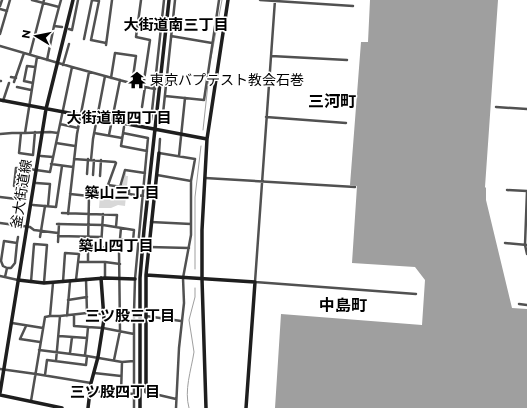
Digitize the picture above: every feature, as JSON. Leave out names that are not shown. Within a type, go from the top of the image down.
[{"type":"street","points":[[2,0],[0,7],[7,11]]},
{"type":"street","points":[[0,34],[10,0]]},
{"type":"street","points":[[32,0],[44,1],[59,7]]},
{"type":"street","points":[[47,60],[61,0]]},
{"type":"street","name":"釜大街道線","points":[[0,394],[2,369],[11,323],[46,108],[73,0]]},
{"type":"street","points":[[68,29],[72,30],[78,0]]},
{"type":"street","points":[[84,39],[94,0],[99,1],[91,40],[106,44],[112,0]]},
{"type":"street","points":[[141,0],[136,37],[150,40],[142,107]]},
{"type":"street","points":[[151,120],[164,0]]},
{"type":"street","points":[[140,408],[140,278],[169,0]]},
{"type":"street","points":[[162,123],[175,0]]},
{"type":"street","points":[[165,96],[204,100],[219,0]]},
{"type":"street","points":[[206,408],[202,230],[208,139],[228,0]]},
{"type":"street","points":[[260,0],[353,6]]},
{"type":"street","points":[[30,54],[44,1]]},
{"type":"street","points":[[246,408],[275,1]]},
{"type":"street","points":[[54,26],[62,27]]},
{"type":"street","points":[[171,36],[212,43]]},
{"type":"street","points":[[63,65],[68,44]]},
{"type":"street","points":[[0,46],[63,65],[155,89]]},
{"type":"street","points":[[14,82],[24,53]]},
{"type":"street","points":[[111,78],[115,53],[136,56],[132,84]]},
{"type":"street","points":[[271,56],[347,60]]},
{"type":"street","points":[[25,132],[37,57]]},
{"type":"street","points":[[32,82],[24,81],[27,66],[35,67]]},
{"type":"street","points":[[27,188],[14,186],[16,168],[50,172],[72,67]]},
{"type":"street","points":[[68,214],[75,146],[89,72]]},
{"type":"street","points":[[93,175],[91,160],[92,139],[105,76]]},
{"type":"street","points":[[11,77],[16,78]]},
{"type":"street","points":[[108,135],[120,80]]},
{"type":"street","points":[[9,83],[2,100],[208,139]]},
{"type":"street","points":[[17,87],[31,90]]},
{"type":"street","points":[[179,156],[184,98]]},
{"type":"street","points":[[496,107],[527,109]]},
{"type":"street","points":[[266,117],[346,123]]},
{"type":"street","points":[[60,124],[78,128]]},
{"type":"street","points":[[124,127],[121,146],[147,151]]},
{"type":"street","points":[[0,134],[25,132],[58,133]]},
{"type":"street","points":[[21,133],[19,153],[33,155],[36,132]]},
{"type":"street","points":[[94,133],[122,138]]},
{"type":"street","points":[[123,134],[148,138],[135,279],[134,408]]},
{"type":"street","points":[[160,139],[146,275],[146,392],[176,399]]},
{"type":"street","points":[[56,143],[75,146]]},
{"type":"street","points":[[158,153],[195,159],[191,181],[191,236],[183,278],[184,302],[179,348],[176,408]]},
{"type":"street","points":[[41,156],[53,157]]},
{"type":"street","points":[[74,159],[115,162],[116,163],[108,185],[130,188],[129,194],[143,196]]},
{"type":"street","points":[[87,174],[91,160]]},
{"type":"street","points":[[100,176],[101,160]]},
{"type":"street","points":[[51,164],[73,167]]},
{"type":"street","points":[[33,205],[56,207],[62,166]]},
{"type":"street","points":[[0,197],[25,200],[29,169]]},
{"type":"street","points":[[120,187],[125,170],[145,173]]},
{"type":"street","points":[[156,175],[191,181]]},
{"type":"street","points":[[205,178],[355,187]]},
{"type":"street","points":[[36,183],[50,184],[40,237]]},
{"type":"street","points":[[507,190],[527,191],[527,254]]},
{"type":"street","points":[[70,194],[89,196],[88,262]]},
{"type":"street","points":[[62,214],[117,215],[116,227]]},
{"type":"street","points":[[101,247],[103,214]]},
{"type":"street","points":[[151,222],[190,224]]},
{"type":"street","points":[[0,223],[30,227],[34,230],[58,234],[101,237]]},
{"type":"street","points":[[58,242],[58,224],[103,225],[134,230],[133,241],[120,239]]},
{"type":"street","points":[[114,360],[120,331],[119,249],[121,228]]},
{"type":"street","points":[[17,243],[4,241],[1,261],[5,268],[11,268],[15,264],[18,237]]},
{"type":"street","points":[[31,282],[34,244],[47,245],[44,283]]},
{"type":"street","points":[[505,244],[526,245]]},
{"type":"street","points":[[88,246],[119,249]]},
{"type":"street","points":[[148,247],[189,248]]},
{"type":"street","points":[[63,282],[65,253],[79,254],[76,280]]},
{"type":"street","points":[[78,262],[105,262],[120,264]]},
{"type":"street","points":[[88,408],[93,373],[98,358],[103,328],[103,278],[105,262]]},
{"type":"street","points":[[5,277],[7,268]]},
{"type":"street","points":[[146,275],[416,294]]},
{"type":"street","points":[[0,276],[44,283],[103,278],[135,279]]},
{"type":"street","points":[[86,279],[88,313]]},
{"type":"street","points":[[67,316],[70,282]]},
{"type":"street","points":[[50,316],[53,283]]},
{"type":"street","points":[[68,300],[87,297]]},
{"type":"street","points":[[519,304],[527,305]]},
{"type":"street","points":[[31,401],[45,317],[88,313],[104,314]]},
{"type":"street","points":[[74,315],[74,326],[103,328],[134,334]]},
{"type":"street","points":[[56,361],[60,316]]},
{"type":"street","points":[[145,316],[181,322]]},
{"type":"street","points":[[11,323],[43,328]]},
{"type":"street","points":[[26,326],[20,339],[40,342]]},
{"type":"street","points":[[45,375],[47,360],[86,365],[88,327]]},
{"type":"street","points":[[59,336],[87,338]]},
{"type":"street","points":[[70,353],[72,337]]},
{"type":"street","points":[[39,350],[86,355],[122,362],[134,361]]},
{"type":"street","points":[[121,393],[122,362]]},
{"type":"street","points":[[2,369],[45,375],[91,384]]},
{"type":"street","points":[[93,373],[121,376]]},
{"type":"street","points":[[90,391],[134,394]]},
{"type":"street","points":[[0,394],[62,408]]},
{"type":"shaded area","points":[[370,0],[498,0],[485,187],[486,200],[512,308],[527,309],[527,408],[275,408],[281,314],[422,325],[425,280],[415,267],[352,263],[357,186],[350,185],[361,42],[368,42]]},
{"type":"shaded area","points":[[125,173],[126,176],[128,176],[125,206],[118,205],[111,208],[99,208],[100,195],[123,195],[123,189],[121,188]]},
{"type":"waterway","points":[[211,58],[222,0]]},
{"type":"waterway","points":[[203,130],[209,75]]},
{"type":"waterway","points":[[195,269],[195,197],[201,146]]},
{"type":"waterway","points":[[189,408],[187,394],[188,380],[194,352],[189,320],[195,297],[195,288]]},
{"type":"place","name":"東京バプテスト教会石巻","points":[[137,80]]},
{"type":"district","name":"大街道南三丁目","points":[[176,25]]},
{"type":"district","name":"三河町","points":[[332,101]]},
{"type":"district","name":"大街道南四丁目","points":[[119,118]]},
{"type":"district","name":"築山三丁目","points":[[122,193]]},
{"type":"district","name":"築山四丁目","points":[[116,246]]},
{"type":"district","name":"中島町","points":[[343,305]]},
{"type":"district","name":"三ツ股三丁目","points":[[130,316]]},
{"type":"district","name":"三ツ股四丁目","points":[[115,392]]}]
